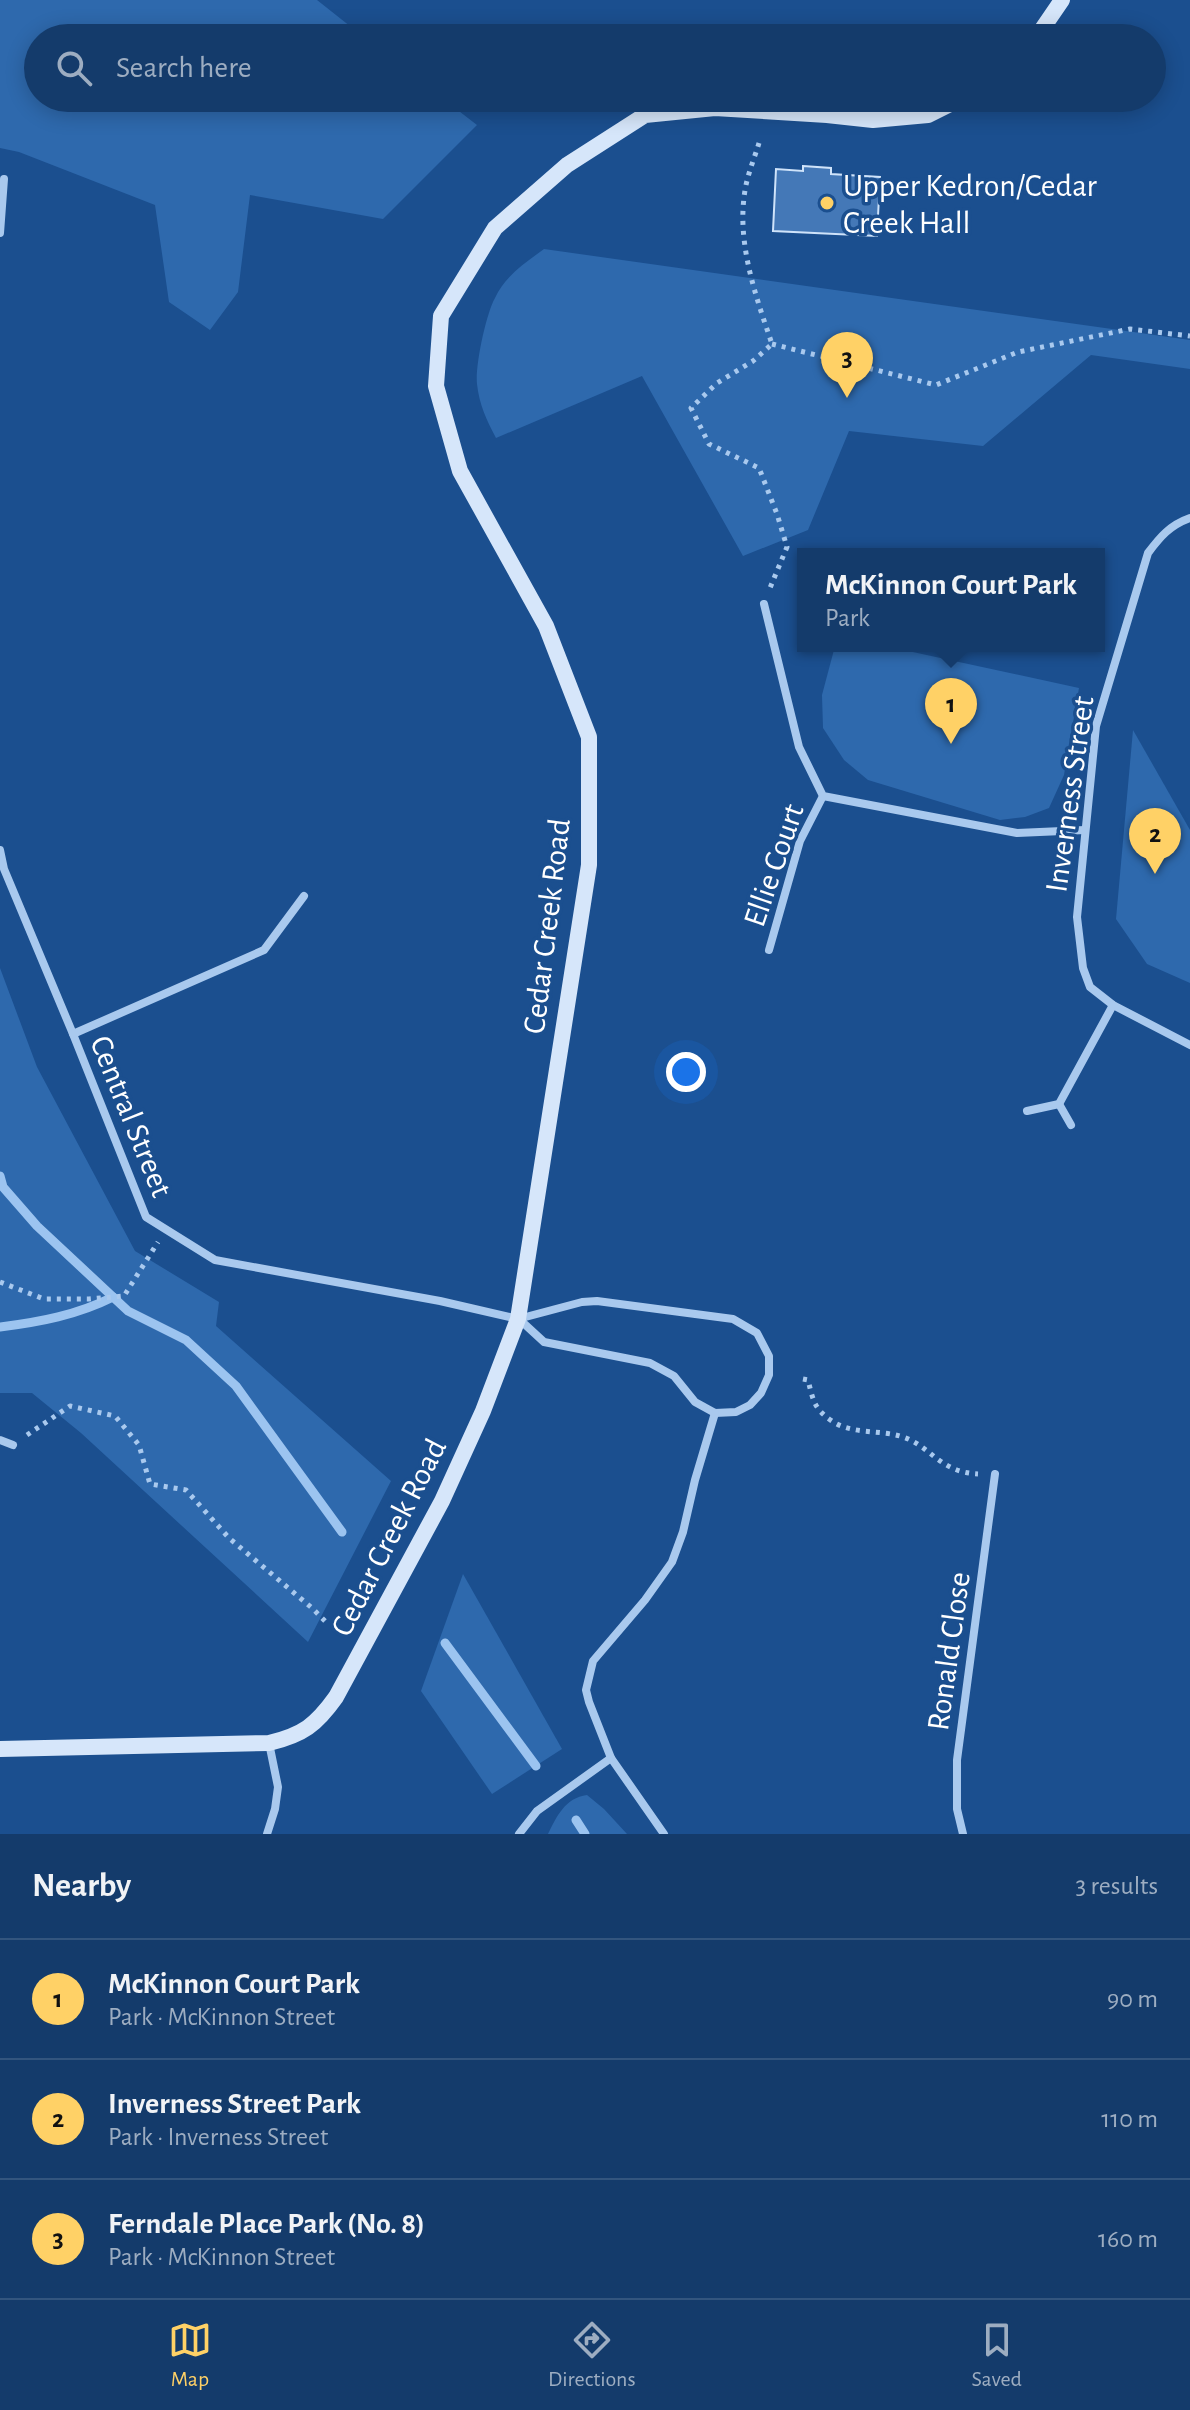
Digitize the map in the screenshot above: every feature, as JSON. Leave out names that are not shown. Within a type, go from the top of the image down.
[{"type":"street","points":[[1046,24],[1062,0]]},
{"type":"street","name":"Cedar Creek Road","points":[[0,1749],[269,1743],[289,1739],[308,1730],[336,1697],[442,1501],[483,1411],[518,1319],[589,865],[589,737],[546,626],[460,471],[436,386],[441,316],[495,228],[567,165],[645,115],[675,112]]},
{"type":"street","name":"Cedar Creek Road","points":[[791,112],[873,120],[934,112]]},
{"type":"street","points":[[0,233],[4,179]]},
{"type":"street","name":"Inverness Street","points":[[1190,518],[1175,523],[1148,553],[1096,726],[1077,917],[1083,968],[1090,987],[1113,1005],[1190,1045]]},
{"type":"street","points":[[764,604],[799,747],[823,796],[1017,833],[1085,830]]},
{"type":"street","name":"Ellie Court","points":[[769,950],[800,841],[823,796]]},
{"type":"street","name":"Central Street","points":[[0,850],[4,869],[146,1217],[215,1260],[440,1301],[518,1319]]},
{"type":"street","points":[[73,1034],[264,950],[304,896]]},
{"type":"street","points":[[1027,1111],[1059,1104],[1113,1005]]},
{"type":"street","points":[[1059,1104],[1071,1125]]},
{"type":"street","points":[[597,1301],[733,1319],[757,1333],[769,1356],[769,1375],[761,1393],[750,1405],[736,1412],[715,1413],[695,1402],[674,1376],[650,1363],[544,1342],[518,1319],[597,1301]]},
{"type":"street","points":[[664,1834],[611,1758],[586,1690],[593,1661],[645,1600],[672,1562],[715,1413]]},
{"type":"street","points":[[0,1440],[13,1445]]},
{"type":"street","name":"Ronald Close","points":[[963,1834],[957,1809],[957,1760],[995,1474]]},
{"type":"street","points":[[267,1834],[278,1787],[269,1743]]},
{"type":"street","points":[[519,1834],[537,1811],[611,1758]]},
{"type":"path","points":[[759,143],[746,184],[743,220],[746,255],[772,344]]},
{"type":"path","points":[[772,344],[936,385],[1018,352],[1130,329],[1190,336]]},
{"type":"path","points":[[764,604],[787,547],[777,514],[759,468],[709,444],[691,408],[717,383],[753,361],[772,344]]},
{"type":"path","points":[[0,1282],[44,1299],[124,1296],[166,1230]]},
{"type":"path","points":[[803,1379],[808,1380],[814,1406],[835,1424],[901,1436],[961,1473],[995,1474]]},
{"type":"path","points":[[13,1445],[70,1406],[115,1416],[139,1445],[150,1484],[186,1490],[229,1538],[329,1625]]},
{"type":"shaded area","points":[[0,0],[317,0],[347,24],[24,24],[24,112],[460,112],[477,125],[383,219],[250,195],[238,292],[210,330],[169,302],[155,205],[19,152],[0,148]]},
{"type":"shaded area","points":[[544,249],[1190,340],[1190,369],[1091,355],[983,446],[849,431],[808,530],[743,556],[642,376],[496,438],[484,412],[477,384],[485,327],[504,283]]},
{"type":"shaded area","points":[[833,652],[913,652],[1079,688],[1064,775],[1049,808],[1025,817],[1000,820],[868,780],[844,760],[823,728],[822,695]]},
{"type":"shaded area","points":[[1133,730],[1190,830],[1190,983],[1147,964],[1116,919]]},
{"type":"shaded area","points":[[0,968],[37,1067],[135,1251],[219,1302],[216,1326],[391,1481],[308,1642],[81,1433],[32,1393],[0,1393]]},
{"type":"shaded area","points":[[463,1574],[562,1749],[492,1794],[421,1691]]},
{"type":"shaded area","points":[[587,1795],[627,1834],[548,1834],[567,1804]]},
{"type":"building","points":[[803,166],[831,168],[831,174],[880,177],[877,236],[773,231],[776,169],[803,171]]},
{"type":"waterway","points":[[0,1176],[3,1187],[37,1226],[128,1311],[186,1340],[236,1386],[342,1532]]},
{"type":"waterway","points":[[0,1327],[58,1317],[113,1297]]},
{"type":"waterway","points":[[445,1643],[536,1766]]},
{"type":"waterway","points":[[576,1820],[585,1834]]},
{"type":"place","name":"Upper Kedron/Cedar Creek Hall","points":[[827,203]]},
{"type":"place","name":"Ferndale Place Park (No. 8)","points":[[847,398]]},
{"type":"place","name":"McKinnon Court Park","points":[[951,744]]},
{"type":"place","name":"Inverness Street Park","points":[[1155,874]]}]
